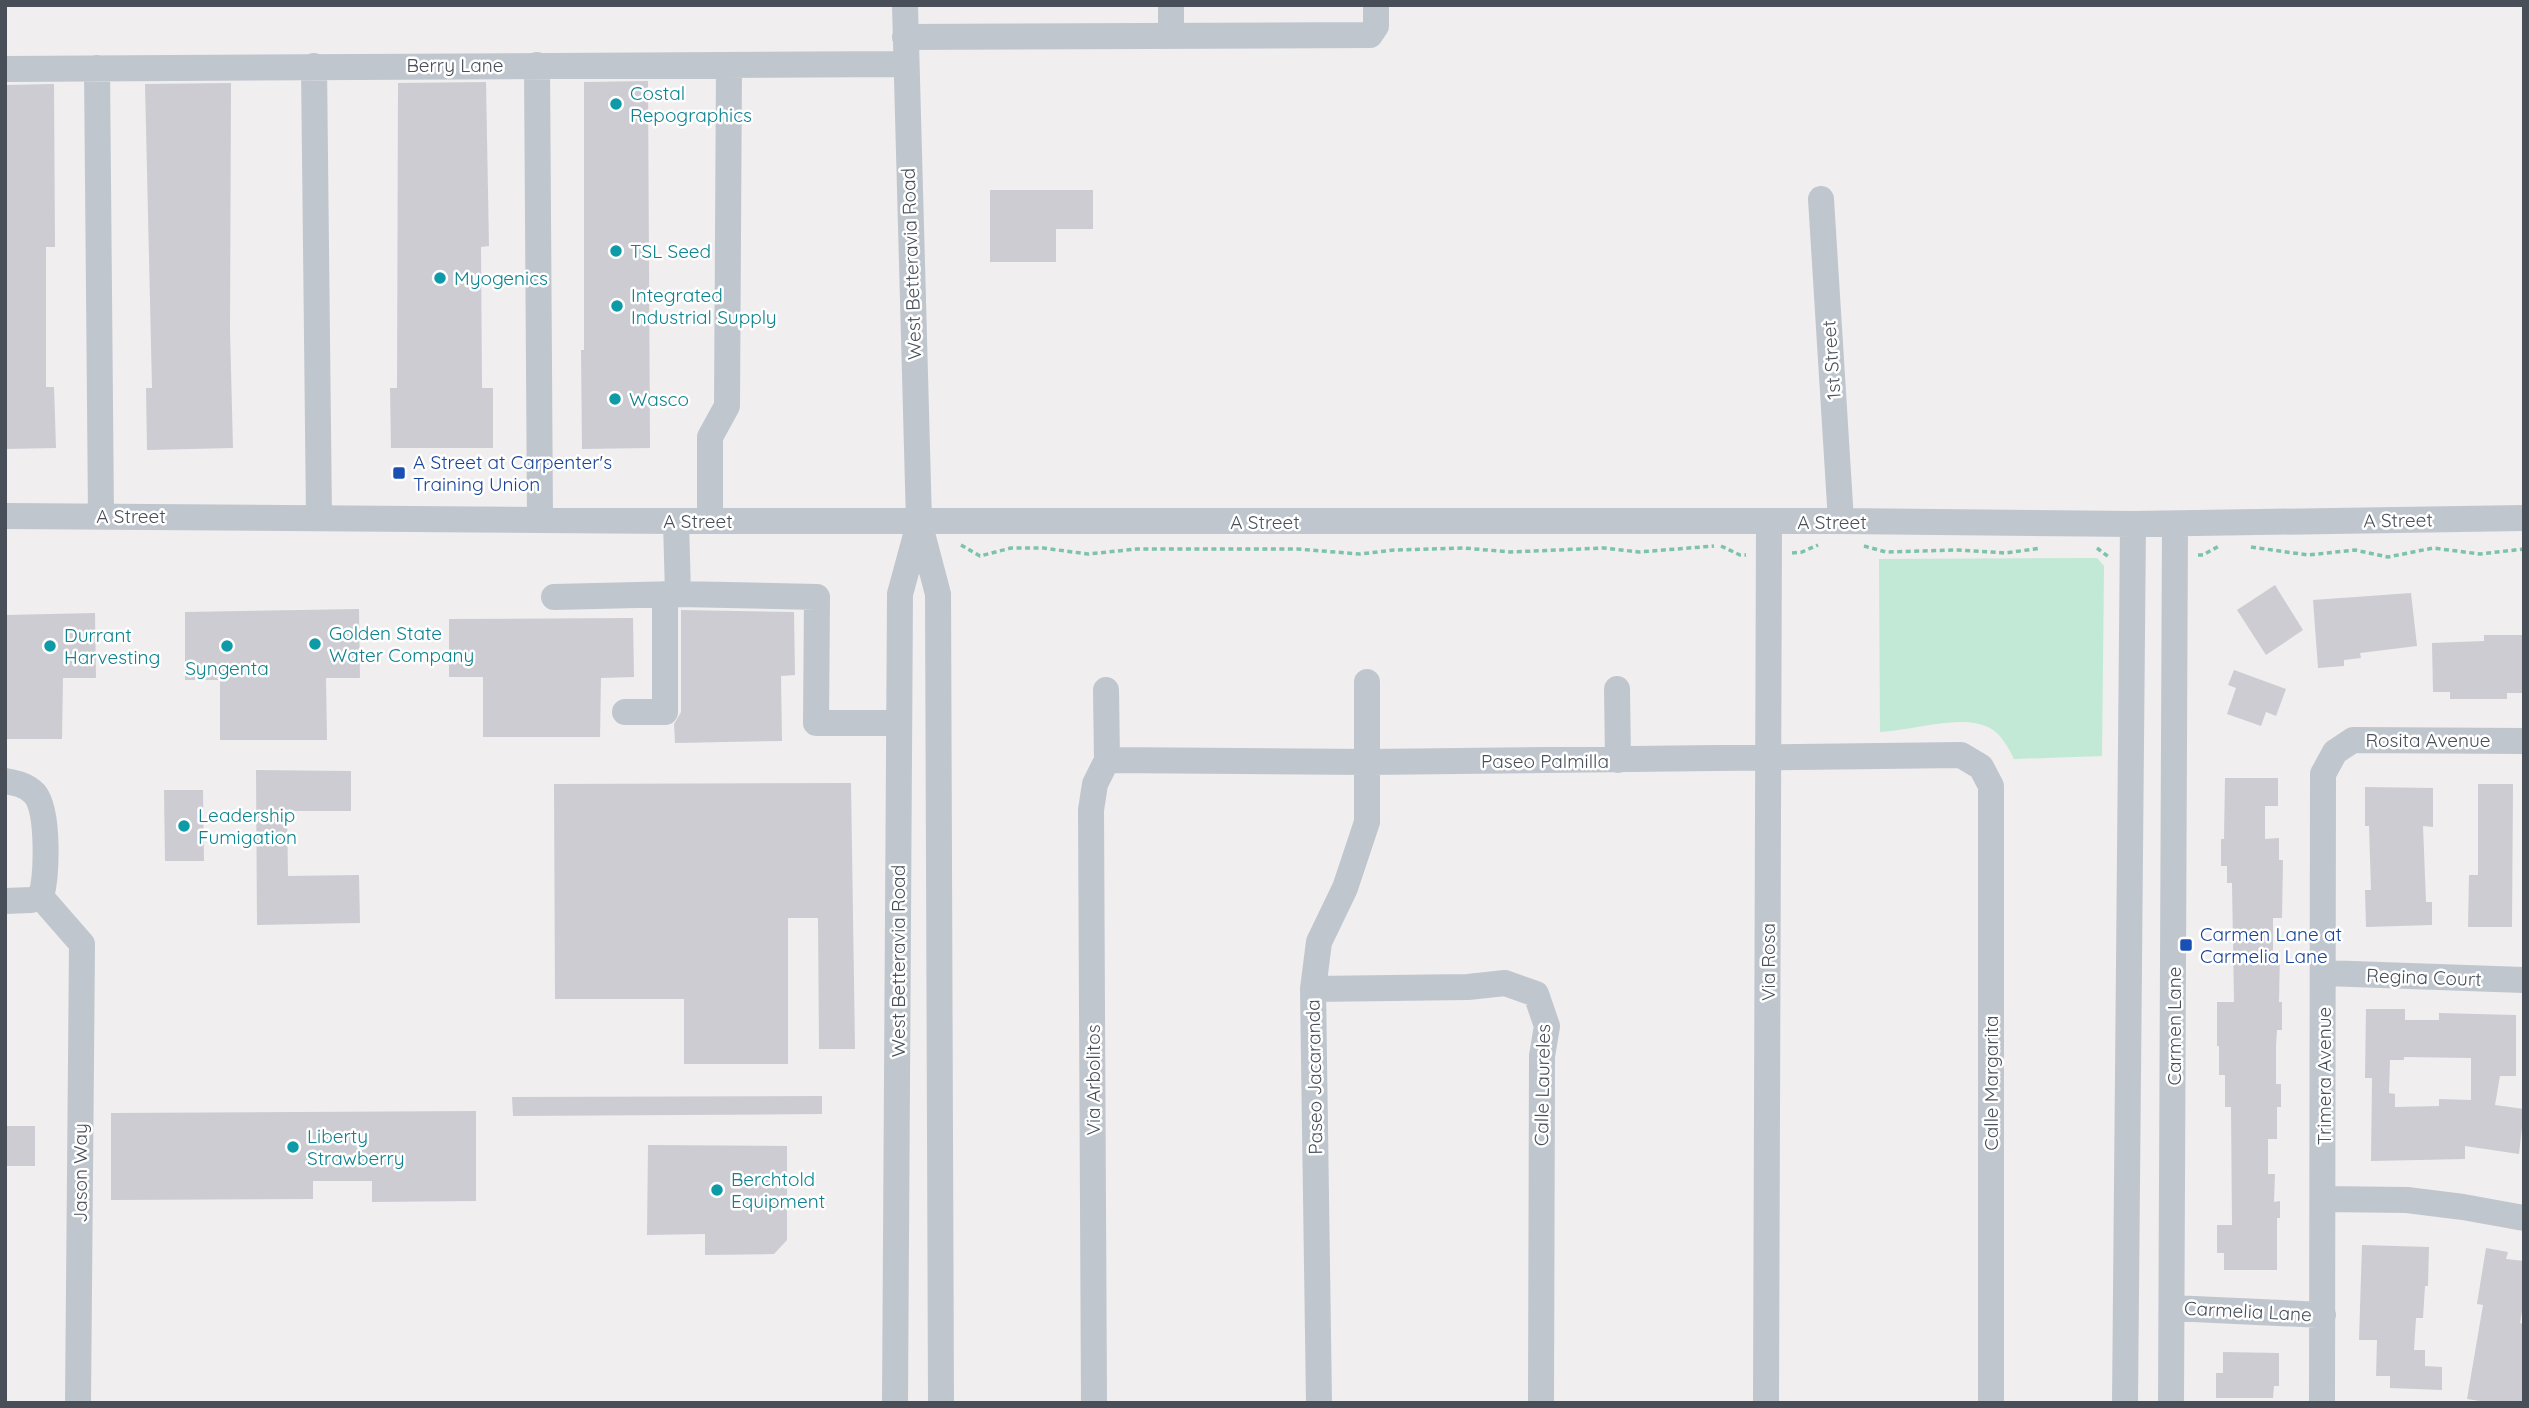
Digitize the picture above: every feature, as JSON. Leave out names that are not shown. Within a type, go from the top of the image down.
[{"type":"street","name":"West Betteravia Road","points":[[905,5],[919,522],[938,594],[941,1403]]},
{"type":"street","points":[[1171,5],[1171,36]]},
{"type":"street","points":[[905,37],[1370,35],[1376,26],[1377,5]]},
{"type":"street","name":"Berry Lane","points":[[5,69],[906,64]]},
{"type":"street","points":[[537,65],[540,519]]},
{"type":"street","points":[[710,520],[710,437],[727,406],[729,65]]},
{"type":"street","points":[[314,66],[319,518]]},
{"type":"street","points":[[97,68],[101,516]]},
{"type":"street","name":"1st Street","points":[[1821,199],[1841,521]]},
{"type":"street","name":"A Street","points":[[5,516],[919,522],[1841,521],[2133,524],[2524,518]]},
{"type":"street","points":[[625,712],[665,712],[676,521]]},
{"type":"street","name":"West Betteravia Road","points":[[895,1403],[900,594],[919,522]]},
{"type":"street","name":"Via Rosa","points":[[1766,1403],[1769,522]]},
{"type":"street","points":[[2125,1403],[2133,524]]},
{"type":"street","name":"Carmen Lane","points":[[2171,1403],[2175,524]]},
{"type":"street","points":[[554,597],[672,594],[817,597],[816,723],[899,723]]},
{"type":"street","name":"Paseo Jacaranda","points":[[1319,1403],[1313,989],[1319,942],[1345,888],[1367,822],[1367,682]]},
{"type":"street","points":[[1617,689],[1618,760]]},
{"type":"street","points":[[1105,690],[1107,760]]},
{"type":"street","name":"Rosita Avenue","points":[[2335,752],[2353,740],[2524,741]]},
{"type":"street","name":"Trimera Avenue","points":[[2322,1403],[2322,800],[2323,774],[2335,752]]},
{"type":"street","name":"Paseo Palmilla","points":[[1107,760],[1368,762],[1961,755],[1981,766]]},
{"type":"street","name":"Via Arbolitos","points":[[1094,1403],[1091,810],[1095,784],[1107,760]]},
{"type":"street","name":"Calle Margarita","points":[[1981,766],[1991,786],[1991,1403]]},
{"type":"street","points":[[5,781],[28,787],[36,795],[42,807],[46,862],[41,897],[5,901]]},
{"type":"street","name":"Jason Way","points":[[41,897],[82,944],[78,1403]]},
{"type":"street","name":"Regina Court","points":[[2324,973],[2524,980]]},
{"type":"street","name":"Calle Laureles","points":[[1313,989],[1468,987],[1505,983],[1536,994],[1547,1026],[1542,1056],[1541,1403]]},
{"type":"street","points":[[2323,1199],[2407,1199],[2524,1218]]},
{"type":"street","name":"Carmelia Lane","points":[[2172,1308],[2323,1315]]},
{"type":"path","points":[[956,542],[980,556],[1012,548],[1043,548],[1088,554],[1137,549],[1297,549],[1360,554],[1464,548],[1510,552],[1604,548],[1640,552],[1724,545],[1740,555],[1802,552],[1825,545]]},
{"type":"path","points":[[2176,554],[2203,555],[2222,544]]},
{"type":"path","points":[[1854,545],[1886,552],[1957,550],[2006,554],[2045,548]]},
{"type":"path","points":[[2248,546],[2308,555],[2355,550],[2388,556],[2433,548],[2480,554],[2524,549]]},
{"type":"path","points":[[2096,547],[2109,558],[2132,557]]},
{"type":"green space","points":[[2097,558],[2104,566],[2102,756],[2014,759],[1994,731],[1965,722],[1880,732],[1879,559]]},
{"type":"building","points":[[648,81],[650,448],[582,449],[584,82]]},
{"type":"building","points":[[486,82],[489,246],[481,247],[482,388],[493,388],[493,448],[391,448],[390,388],[397,388],[398,83]]},
{"type":"building","points":[[231,83],[230,330],[233,448],[147,450],[146,388],[152,388],[145,84]]},
{"type":"building","points":[[54,84],[55,247],[46,247],[46,387],[54,387],[56,448],[5,449],[5,85]]},
{"type":"building","points":[[990,190],[1093,190],[1093,229],[1056,229],[1056,262],[990,262]]},
{"type":"building","points":[[2275,585],[2303,630],[2266,655],[2237,610]]},
{"type":"building","points":[[2411,593],[2417,646],[2360,653],[2361,658],[2344,660],[2344,666],[2318,668],[2313,600]]},
{"type":"building","points":[[359,609],[360,678],[326,678],[327,740],[220,740],[220,680],[185,680],[185,612]]},
{"type":"building","points":[[681,610],[794,612],[795,675],[781,676],[782,741],[675,743],[674,724],[681,712]]},
{"type":"building","name":"Durrant Harvesting","points":[[95,613],[96,678],[63,678],[62,739],[5,739],[5,615]]},
{"type":"building","points":[[633,618],[634,677],[601,678],[600,737],[483,737],[483,677],[449,677],[449,619]]},
{"type":"building","points":[[2484,635],[2524,635],[2524,693],[2507,693],[2507,699],[2450,699],[2450,692],[2433,692],[2432,643],[2484,641]]},
{"type":"building","points":[[2234,670],[2286,689],[2276,716],[2266,712],[2261,726],[2227,714],[2236,688],[2228,685]]},
{"type":"building","points":[[256,770],[351,771],[351,811],[287,811],[288,876],[359,875],[360,923],[257,925]]},
{"type":"building","points":[[2225,778],[2278,778],[2278,806],[2265,806],[2265,839],[2279,838],[2279,860],[2283,860],[2282,918],[2273,918],[2273,951],[2280,951],[2279,1002],[2282,1002],[2282,1030],[2277,1030],[2276,1084],[2281,1084],[2281,1107],[2277,1107],[2277,1139],[2268,1139],[2268,1174],[2275,1174],[2274,1202],[2280,1201],[2280,1218],[2277,1218],[2277,1270],[2224,1270],[2224,1253],[2217,1253],[2217,1225],[2232,1225],[2231,1107],[2225,1107],[2225,1075],[2219,1075],[2217,1046],[2217,1002],[2234,1002],[2232,883],[2227,883],[2227,866],[2221,866]]},
{"type":"building","points":[[851,783],[855,1049],[819,1049],[818,918],[788,918],[788,1064],[684,1064],[684,999],[555,999],[554,784]]},
{"type":"building","points":[[2478,784],[2513,784],[2512,927],[2468,927],[2469,875],[2478,875]]},
{"type":"building","points":[[2365,787],[2433,788],[2433,827],[2423,826],[2426,902],[2432,902],[2432,925],[2366,927],[2365,890],[2371,890],[2369,826],[2365,826]]},
{"type":"building","name":"Leadership Fumigation","points":[[164,790],[203,790],[204,861],[165,861]]},
{"type":"building","points":[[2366,1009],[2405,1009],[2405,1020],[2439,1020],[2439,1013],[2516,1015],[2516,1076],[2500,1076],[2495,1105],[2524,1109],[2519,1154],[2465,1146],[2465,1159],[2371,1161],[2372,1078],[2365,1078]],"holes":[[[2404,1057],[2471,1058],[2471,1100],[2439,1099],[2439,1106],[2395,1107],[2395,1094],[2389,1093],[2390,1060],[2404,1060]]]},
{"type":"building","points":[[822,1096],[822,1114],[513,1116],[512,1097]]},
{"type":"building","name":"Liberty Strawberry","points":[[476,1111],[476,1201],[372,1202],[372,1181],[313,1181],[313,1199],[111,1200],[111,1113]]},
{"type":"building","points":[[5,1126],[35,1126],[35,1166],[5,1166]]},
{"type":"building","name":"Berchtold Equipment","points":[[648,1145],[787,1146],[787,1240],[774,1254],[705,1255],[705,1234],[647,1235]]},
{"type":"building","points":[[2362,1245],[2429,1247],[2428,1286],[2425,1286],[2423,1318],[2416,1318],[2414,1350],[2425,1350],[2425,1366],[2442,1367],[2442,1390],[2390,1388],[2390,1376],[2376,1376],[2377,1340],[2359,1340]]},
{"type":"building","points":[[2486,1248],[2508,1252],[2506,1259],[2524,1261],[2524,1300],[2520,1323],[2524,1324],[2524,1403],[2493,1403],[2467,1399],[2483,1305],[2477,1304]]},
{"type":"building","points":[[2223,1352],[2279,1353],[2279,1386],[2274,1386],[2273,1398],[2216,1398],[2216,1373],[2223,1373]]},
{"type":"place","name":"Costal Repographics","points":[[616,104]]},
{"type":"place","name":"TSL Seed","points":[[616,251]]},
{"type":"place","name":"Myogenics","points":[[440,278]]},
{"type":"place","name":"Integrated Industrial Supply","points":[[617,306]]},
{"type":"place","name":"Wasco","points":[[615,399]]},
{"type":"place","name":"A Street at Carpenter's Training Union","points":[[399,473]]},
{"type":"place","name":"Golden State Water Company","points":[[315,644]]},
{"type":"place","name":"Durrant Harvesting","points":[[50,646]]},
{"type":"place","name":"Syngenta","points":[[227,646]]},
{"type":"place","name":"Leadership Fumigation","points":[[184,826]]},
{"type":"place","name":"Carmen Lane at Carmelia Lane","points":[[2186,945]]},
{"type":"place","name":"Liberty Strawberry","points":[[293,1147]]},
{"type":"place","name":"Berchtold Equipment","points":[[717,1190]]}]
